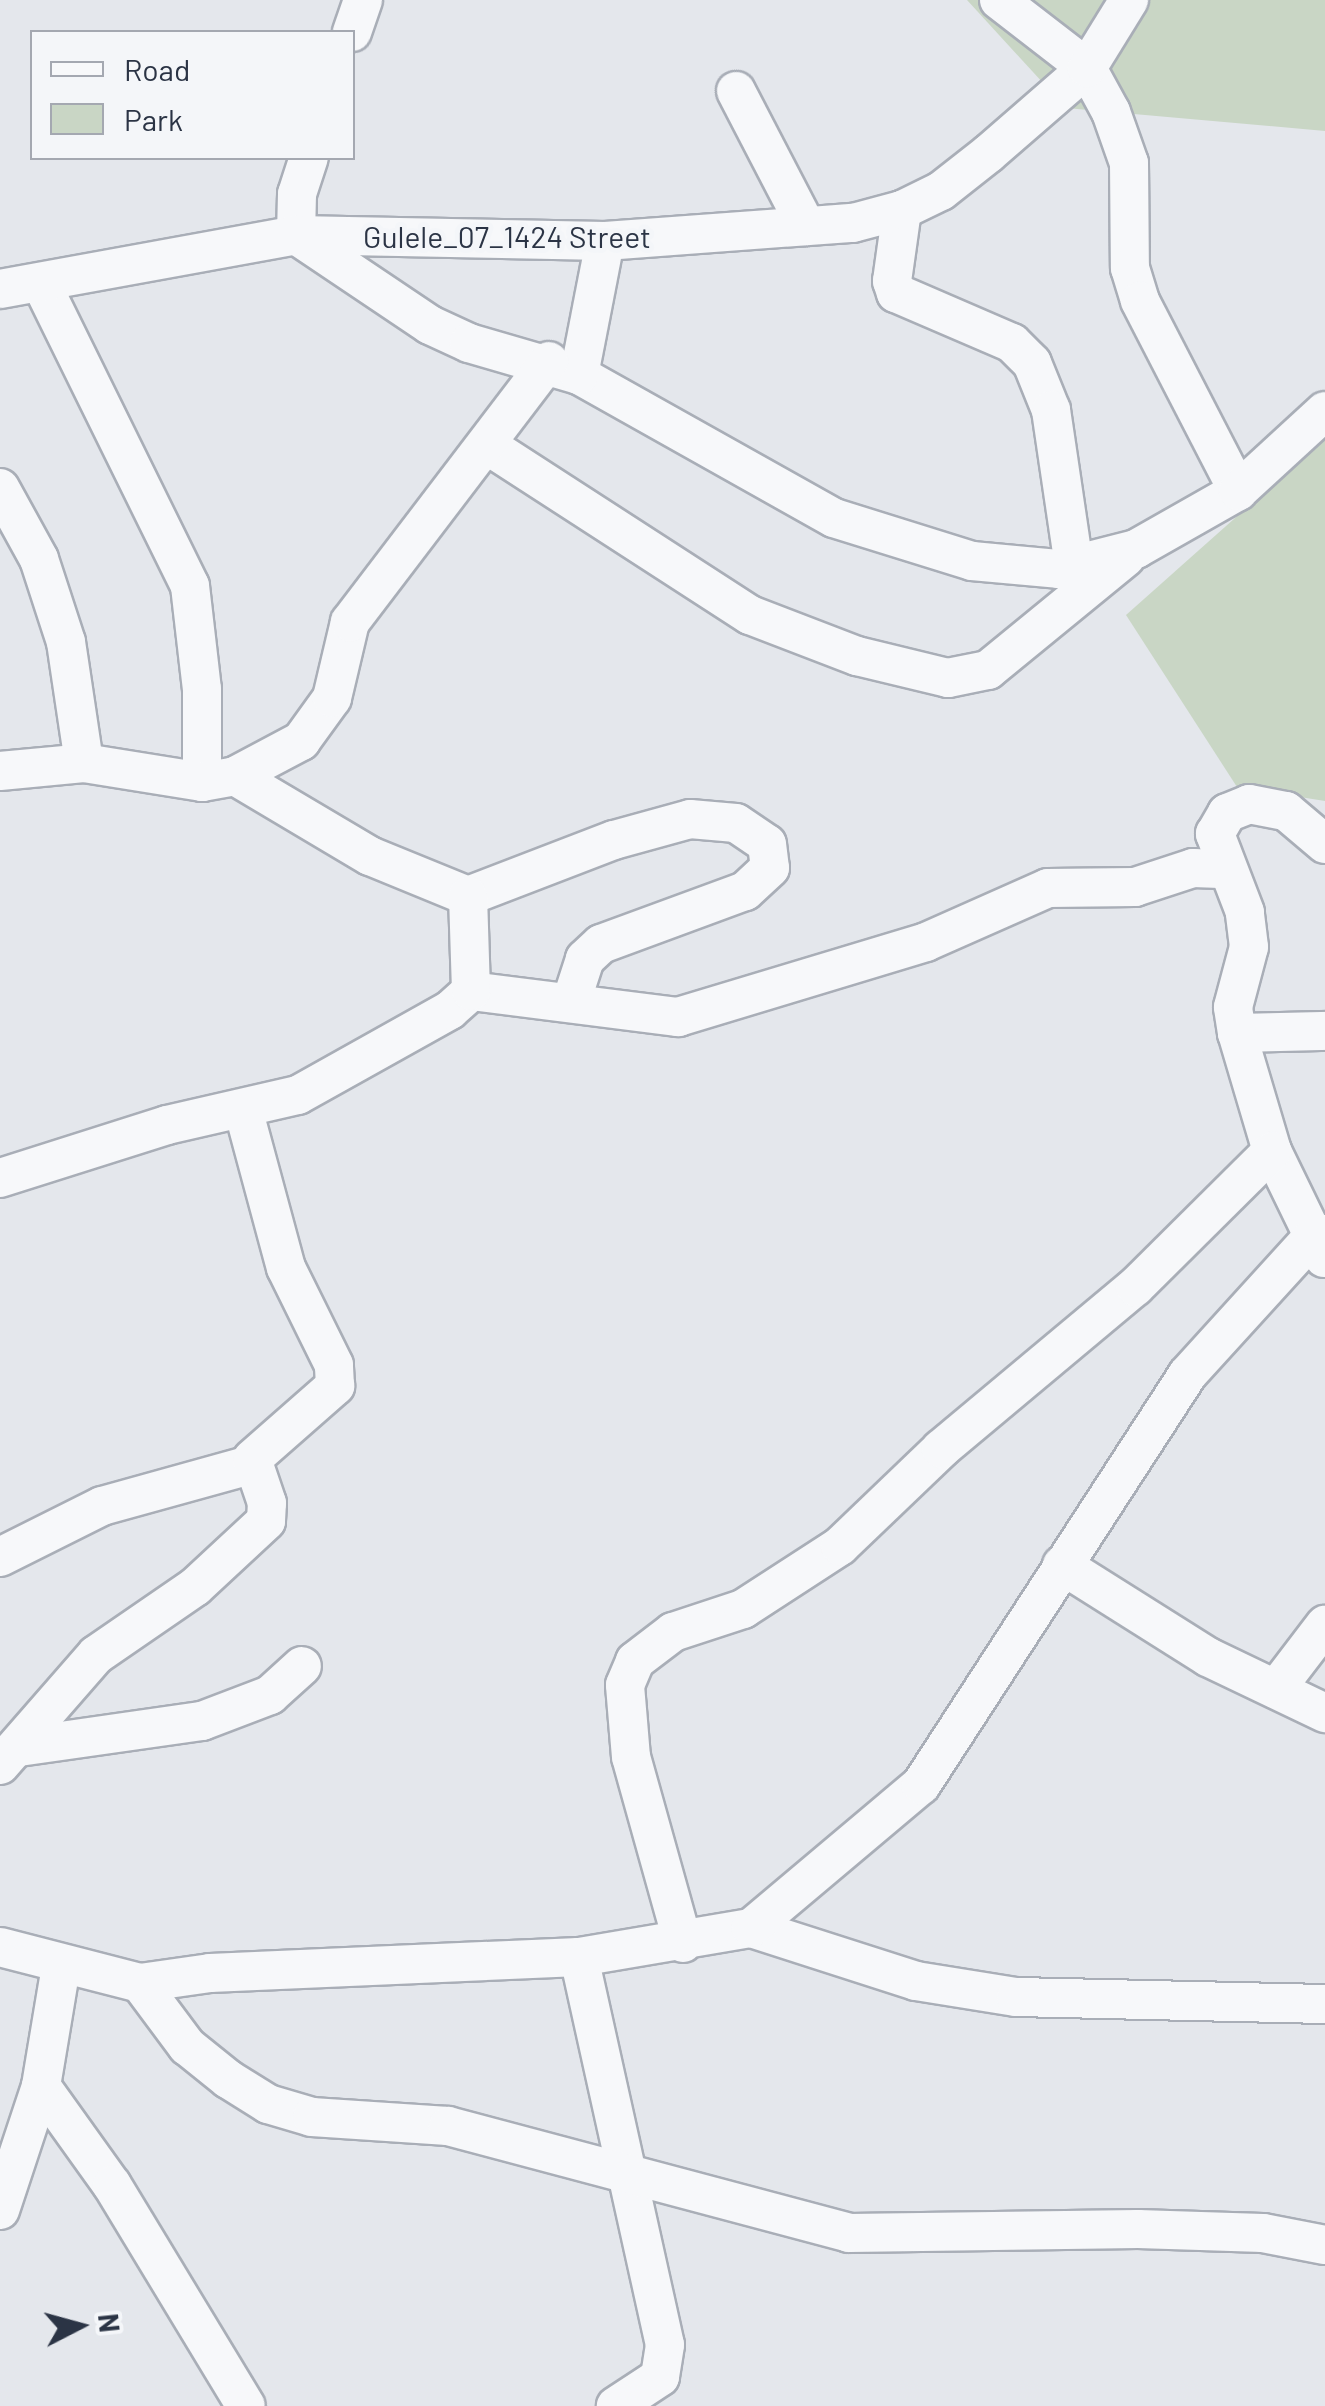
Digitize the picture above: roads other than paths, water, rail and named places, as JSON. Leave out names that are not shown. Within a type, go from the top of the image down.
[{"type":"street","points":[[353,30],[363,0]]},
{"type":"street","points":[[999,0],[1087,68],[1129,164],[1126,229],[1140,301],[1238,490]]},
{"type":"street","name":"Gulele_07_1424 Street","points":[[0,289],[42,285],[296,235],[605,242],[806,226],[902,210],[988,154],[1087,68],[1129,0]]},
{"type":"street","points":[[736,91],[806,226]]},
{"type":"street","points":[[309,160],[297,194],[296,235],[430,325],[469,343],[564,368],[834,518],[972,562],[1074,566],[1136,549]]},
{"type":"street","points":[[902,210],[892,282],[896,293],[1012,343],[1032,363],[1051,410],[1074,566]]},
{"type":"street","points":[[218,779],[301,741],[324,714],[350,622],[487,445],[564,368],[605,242]]},
{"type":"street","points":[[42,285],[190,586],[218,779]]},
{"type":"street","points":[[487,445],[750,615],[858,656],[948,678],[988,670],[1136,549],[1238,490],[1325,411]]},
{"type":"street","points":[[0,488],[39,559],[66,642],[84,762]]},
{"type":"street","points":[[0,771],[84,762],[218,779],[370,856],[468,896],[614,840],[690,819],[736,823],[767,844],[770,868],[745,892],[601,944],[585,960],[570,1002]]},
{"type":"street","points":[[0,1947],[61,1966],[140,1983],[210,1973],[579,1957],[751,1928],[921,1785],[1188,1374],[1320,1245],[1272,1151],[1238,1033],[1233,1007],[1249,947],[1245,912],[1215,834],[1227,813],[1249,804],[1286,811],[1325,844]]},
{"type":"street","points":[[0,1178],[168,1125],[244,1112],[330,1079],[450,1010],[472,991],[570,1002],[642,1017],[678,1017],[926,942],[1048,888],[1136,887],[1194,868],[1227,869]]},
{"type":"street","points":[[468,896],[472,991]]},
{"type":"street","points":[[1238,1033],[1325,1030]]},
{"type":"street","points":[[0,1556],[102,1506],[250,1465],[325,1398],[336,1376],[286,1268],[244,1112]]},
{"type":"street","points":[[682,1942],[631,1756],[624,1685],[635,1661],[674,1632],[743,1609],[840,1546],[941,1448],[1135,1286],[1272,1151]]},
{"type":"street","points":[[9,1756],[96,1655],[195,1587],[266,1521],[265,1494],[250,1465]]},
{"type":"street","points":[[1062,1565],[1208,1657],[1325,1713]]},
{"type":"street","points":[[1276,1689],[1325,1625]]},
{"type":"street","points":[[9,1756],[202,1721],[270,1695],[302,1666]]},
{"type":"street","points":[[751,1928],[916,1981],[1016,1997],[1325,2004]]},
{"type":"street","points":[[579,1957],[666,2364],[660,2376],[616,2406]]},
{"type":"street","points":[[0,2210],[40,2086],[61,1966]]},
{"type":"street","points":[[140,1983],[187,2046],[268,2104],[312,2116],[448,2126],[850,2233],[1138,2229],[1263,2233],[1325,2246]]},
{"type":"street","points":[[40,2086],[112,2185],[246,2406]]}]
